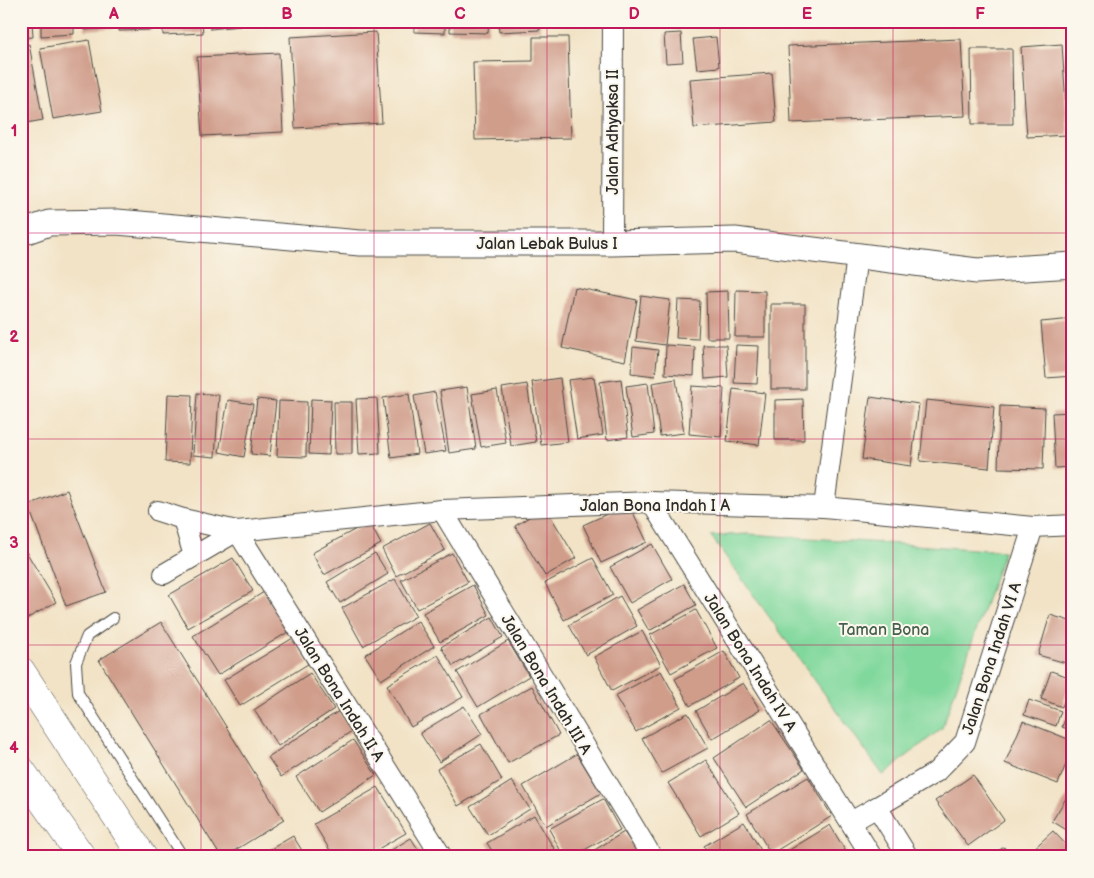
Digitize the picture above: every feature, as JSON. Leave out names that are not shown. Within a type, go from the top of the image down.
[{"type":"main road","points":[[21,670],[143,857]]},
{"type":"main road","points":[[21,770],[82,857]]},
{"type":"street","name":"Jalan Adhyaksa II","points":[[612,243],[613,21]]},
{"type":"street","name":"Jalan Lebak Bulus I","points":[[21,233],[49,223],[117,222],[360,242],[612,243],[735,240],[977,271],[1073,265]]},
{"type":"street","points":[[824,507],[857,256]]},
{"type":"street","name":"Jalan Bona Indah I A","points":[[158,511],[182,519],[237,531],[442,510],[651,502],[824,507],[1033,527],[1073,525]]},
{"type":"street","name":"Jalan Bona Indah IV A","points":[[651,502],[872,857]]},
{"type":"street","name":"Jalan Bona Indah III A","points":[[442,510],[652,857]]},
{"type":"street","points":[[182,519],[194,556]]},
{"type":"street","name":"Jalan Bona Indah VI A","points":[[877,807],[936,772],[965,742],[1033,527]]},
{"type":"street","name":"Jalan Bona Indah I A","points":[[164,574],[237,531]]},
{"type":"street","name":"Jalan Bona Indah II A","points":[[237,531],[442,857]]},
{"type":"street","points":[[851,822],[877,807],[908,857]]},
{"type":"lane","points":[[113,618],[87,636],[76,663],[78,693],[183,857]]},
{"type":"green space","name":"Taman Bona","points":[[748,534],[1004,551],[942,728],[883,775],[711,536]]},
{"type":"building","points":[[21,21],[32,21],[33,37],[21,38]]},
{"type":"building","points":[[41,21],[74,21],[74,34],[41,36]]},
{"type":"building","points":[[84,21],[114,21],[114,28],[85,30]]},
{"type":"building","points":[[119,21],[151,21],[151,30],[119,31]]},
{"type":"building","points":[[163,21],[202,21],[203,33],[163,35]]},
{"type":"building","points":[[209,21],[241,21],[241,26],[210,29]]},
{"type":"building","points":[[414,21],[445,21],[445,33],[414,32]]},
{"type":"building","points":[[450,21],[489,21],[488,33],[450,32]]},
{"type":"building","points":[[498,21],[540,21],[540,30],[499,32]]},
{"type":"building","points":[[673,21],[700,21],[700,24],[673,28]]},
{"type":"building","points":[[767,21],[816,21],[816,23],[767,25]]},
{"type":"building","points":[[1068,28],[1073,28],[1073,67],[1071,67]]},
{"type":"building","points":[[376,32],[382,123],[295,128],[290,37]]},
{"type":"building","points":[[681,33],[683,62],[666,63],[664,34]]},
{"type":"building","points":[[533,37],[568,37],[571,138],[475,140],[473,62],[533,61]]},
{"type":"building","points":[[716,37],[719,67],[697,69],[693,39]]},
{"type":"building","points":[[961,39],[965,116],[791,123],[788,46]]},
{"type":"building","points":[[89,40],[102,111],[53,119],[40,48]]},
{"type":"building","points":[[29,44],[43,120],[21,124],[21,46]]},
{"type":"building","points":[[1062,44],[1068,135],[1027,137],[1021,47]]},
{"type":"building","points":[[971,49],[1012,49],[1013,124],[972,124]]},
{"type":"building","points":[[279,53],[283,132],[202,136],[197,57]]},
{"type":"building","points":[[772,73],[776,122],[694,128],[690,79]]},
{"type":"building","points":[[574,287],[637,300],[625,361],[562,348]]},
{"type":"building","points":[[736,290],[765,291],[765,337],[735,337]]},
{"type":"building","points":[[728,291],[729,338],[707,338],[706,292]]},
{"type":"building","points":[[641,296],[670,300],[665,345],[636,341]]},
{"type":"building","points":[[678,300],[700,301],[698,339],[676,338]]},
{"type":"building","points":[[771,304],[805,304],[805,389],[771,389]]},
{"type":"building","points":[[1073,319],[1073,376],[1046,378],[1041,322]]},
{"type":"building","points":[[666,345],[695,347],[694,376],[665,374]]},
{"type":"building","points":[[703,345],[726,345],[728,377],[705,379]]},
{"type":"building","points":[[736,345],[759,346],[757,384],[734,383]]},
{"type":"building","points":[[633,347],[658,350],[655,376],[631,373]]},
{"type":"building","points":[[594,377],[603,435],[577,439],[568,380]]},
{"type":"building","points":[[560,378],[568,442],[541,445],[532,382]]},
{"type":"building","points":[[621,379],[628,437],[607,440],[600,382]]},
{"type":"building","points":[[676,379],[684,433],[660,436],[652,383]]},
{"type":"building","points":[[648,383],[654,434],[633,437],[626,386]]},
{"type":"building","points":[[527,384],[536,442],[511,446],[502,388]]},
{"type":"building","points":[[692,386],[724,388],[721,437],[689,434]]},
{"type":"building","points":[[467,387],[476,449],[449,453],[440,391]]},
{"type":"building","points":[[733,389],[765,393],[759,445],[727,441]]},
{"type":"building","points":[[497,390],[506,443],[481,447],[472,394]]},
{"type":"building","points":[[435,392],[446,451],[424,454],[414,396]]},
{"type":"building","points":[[197,393],[219,395],[215,457],[193,455]]},
{"type":"building","points":[[168,394],[192,395],[190,463],[165,462]]},
{"type":"building","points":[[409,394],[417,454],[391,458],[383,398]]},
{"type":"building","points":[[870,397],[919,404],[911,466],[862,459]]},
{"type":"building","points":[[377,398],[380,453],[359,454],[356,399]]},
{"type":"building","points":[[257,399],[276,401],[270,456],[251,454]]},
{"type":"building","points":[[311,399],[331,400],[329,455],[309,454]]},
{"type":"building","points":[[803,399],[804,440],[775,440],[775,400]]},
{"type":"building","points":[[228,400],[253,404],[244,457],[219,452]]},
{"type":"building","points":[[926,400],[994,407],[989,468],[920,461]]},
{"type":"building","points":[[279,401],[307,402],[306,457],[277,456]]},
{"type":"building","points":[[334,402],[352,402],[352,454],[335,454]]},
{"type":"building","points":[[1000,406],[1045,408],[1043,469],[998,468]]},
{"type":"building","points":[[1073,412],[1073,467],[1055,468],[1052,413]]},
{"type":"building","points":[[67,490],[106,592],[66,606],[28,505]]},
{"type":"building","points":[[629,504],[647,542],[601,563],[583,525]]},
{"type":"building","points":[[545,507],[576,558],[545,576],[515,526]]},
{"type":"building","points":[[369,522],[381,544],[324,575],[312,553]]},
{"type":"building","points":[[430,523],[445,550],[396,576],[382,549]]},
{"type":"building","points":[[21,543],[56,602],[21,622]]},
{"type":"building","points":[[652,544],[672,579],[630,603],[610,567]]},
{"type":"building","points":[[375,553],[388,574],[340,603],[327,582]]},
{"type":"building","points":[[452,553],[468,582],[417,609],[401,580]]},
{"type":"building","points":[[233,558],[253,591],[188,628],[169,595]]},
{"type":"building","points":[[593,558],[613,595],[564,620],[545,583]]},
{"type":"building","points":[[395,579],[416,616],[363,646],[342,608]]},
{"type":"building","points":[[684,584],[696,605],[649,631],[637,610]]},
{"type":"building","points":[[473,585],[489,615],[440,642],[423,613]]},
{"type":"building","points":[[264,592],[288,632],[218,675],[193,636]]},
{"type":"building","points":[[620,596],[637,626],[586,655],[569,625]]},
{"type":"building","points":[[696,610],[717,648],[671,673],[650,635]]},
{"type":"building","points":[[1050,615],[1073,622],[1073,665],[1038,655]]},
{"type":"building","points":[[492,617],[503,637],[453,666],[441,647]]},
{"type":"building","points":[[418,621],[434,646],[381,680],[365,655]]},
{"type":"building","points":[[161,622],[284,820],[224,857],[221,857],[99,660]]},
{"type":"building","points":[[642,631],[661,665],[612,691],[594,657]]},
{"type":"building","points":[[293,638],[308,664],[240,706],[224,680]]},
{"type":"building","points":[[508,641],[529,676],[478,707],[457,672]]},
{"type":"building","points":[[724,651],[739,678],[690,706],[675,679]]},
{"type":"building","points":[[438,655],[463,697],[411,727],[387,685]]},
{"type":"building","points":[[661,671],[681,707],[636,732],[615,696]]},
{"type":"building","points":[[1051,671],[1072,678],[1062,707],[1041,699]]},
{"type":"building","points":[[310,673],[334,709],[278,746],[254,710]]},
{"type":"building","points":[[743,683],[760,710],[712,739],[696,711]]},
{"type":"building","points":[[532,686],[559,735],[508,763],[481,714]]},
{"type":"building","points":[[1029,700],[1061,711],[1056,726],[1024,715]]},
{"type":"building","points":[[464,706],[482,734],[439,762],[420,733]]},
{"type":"building","points":[[1070,706],[1073,707],[1073,731],[1062,727]]},
{"type":"building","points":[[339,711],[352,731],[281,777],[268,757]]},
{"type":"building","points":[[688,713],[708,748],[662,773],[642,738]]},
{"type":"building","points":[[771,720],[804,769],[746,807],[714,758]]},
{"type":"building","points":[[1023,721],[1073,741],[1073,747],[1058,784],[1005,763]]},
{"type":"building","points":[[353,740],[376,775],[319,812],[296,777]]},
{"type":"building","points":[[481,744],[502,780],[458,806],[437,769]]},
{"type":"building","points":[[577,754],[601,793],[546,826],[523,786]]},
{"type":"building","points":[[706,760],[739,813],[701,836],[668,783]]},
{"type":"building","points":[[973,775],[1004,820],[968,846],[935,801]]},
{"type":"building","points":[[808,777],[832,816],[771,854],[747,814]]},
{"type":"building","points":[[512,781],[530,809],[488,835],[470,807]]},
{"type":"building","points":[[378,787],[406,833],[364,857],[334,857],[314,824]]},
{"type":"building","points":[[1070,792],[1073,793],[1073,834],[1052,821]]},
{"type":"building","points":[[603,799],[620,830],[572,857],[564,857],[549,829]]},
{"type":"building","points":[[534,815],[559,857],[496,857],[487,843]]},
{"type":"building","points":[[744,822],[762,852],[754,857],[710,857],[704,846]]},
{"type":"building","points":[[830,825],[849,857],[778,857]]},
{"type":"building","points":[[1053,831],[1073,852],[1073,857],[1031,857],[1028,854]]},
{"type":"building","points":[[624,832],[640,857],[583,857]]},
{"type":"building","points":[[293,836],[306,857],[257,857]]},
{"type":"building","points":[[411,838],[423,857],[380,857]]},
{"type":"building","points":[[1004,847],[1010,857],[989,857]]}]
